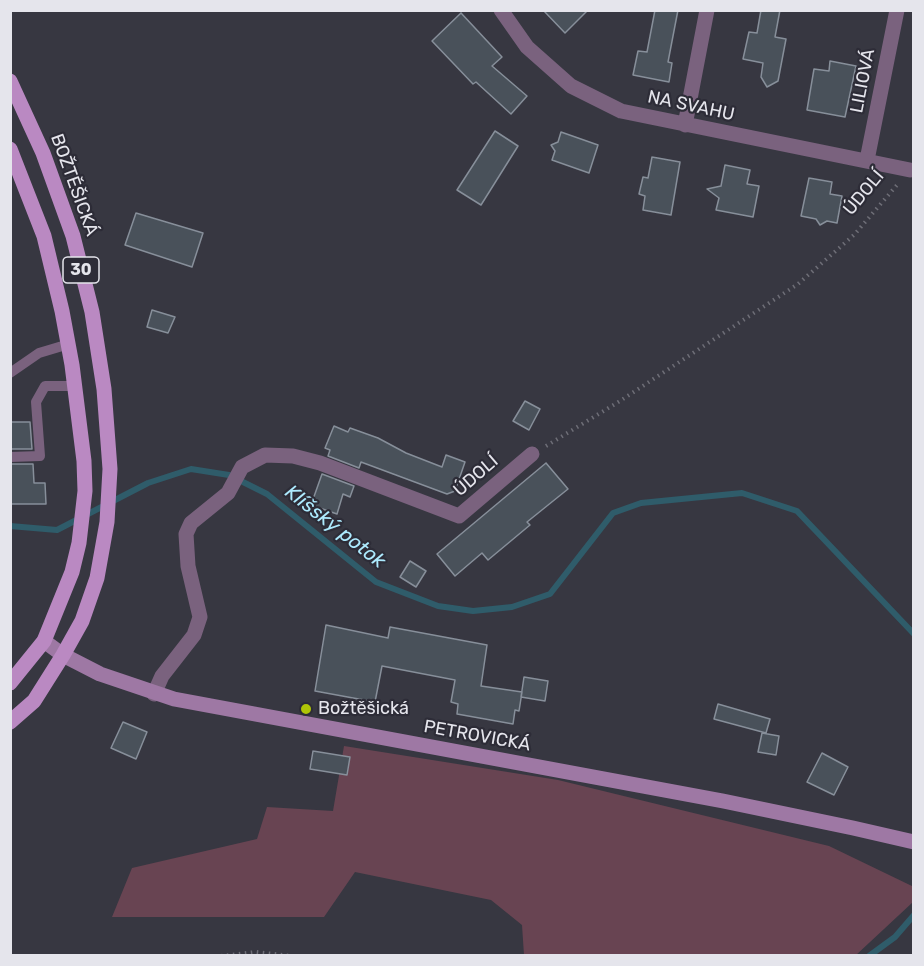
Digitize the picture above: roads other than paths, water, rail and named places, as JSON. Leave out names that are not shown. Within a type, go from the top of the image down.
[{"type":"main road","name":"BOŽTĚŠICKÁ","points":[[10,81],[43,153],[73,236],[92,312],[104,389],[110,469],[107,522],[97,578],[82,621],[63,655]]},
{"type":"main road","name":"30","points":[[10,149],[44,236],[69,344],[84,461],[85,491],[79,543],[72,572],[44,641],[10,683]]},
{"type":"main road","name":"PETROVICKÁ","points":[[44,641],[63,655],[100,674],[154,693],[217,708],[734,804],[914,842]]},
{"type":"main road","name":"30","points":[[10,722],[34,701],[63,655]]},
{"type":"street","name":"NA SVAHU","points":[[501,10],[527,47],[572,86],[621,111],[910,170]]},
{"type":"street","points":[[685,125],[707,10]]},
{"type":"street","name":"LILIOVÁ","points":[[867,160],[897,10]]},
{"type":"street","name":"ÚDOLÍ","points":[[154,693],[162,676],[194,634],[200,616],[188,566],[186,534],[191,523],[228,493],[242,467],[265,455],[293,456],[320,463],[459,516],[532,454]]},
{"type":"lane","points":[[10,373],[39,353],[69,344]]},
{"type":"lane","points":[[10,457],[40,456],[36,402],[45,386],[74,386]]},
{"type":"waterway","name":"Klíšský potok","points":[[10,526],[57,530],[148,483],[191,469],[229,475],[267,494],[376,582],[438,606],[473,611],[512,607],[550,594],[613,513],[641,503],[742,493],[797,511],[914,634]]},
{"type":"waterway","name":"Klíšský potok","points":[[869,956],[895,937],[914,915]]},
{"type":"place","name":"Božtěšická","points":[[306,709]]}]
